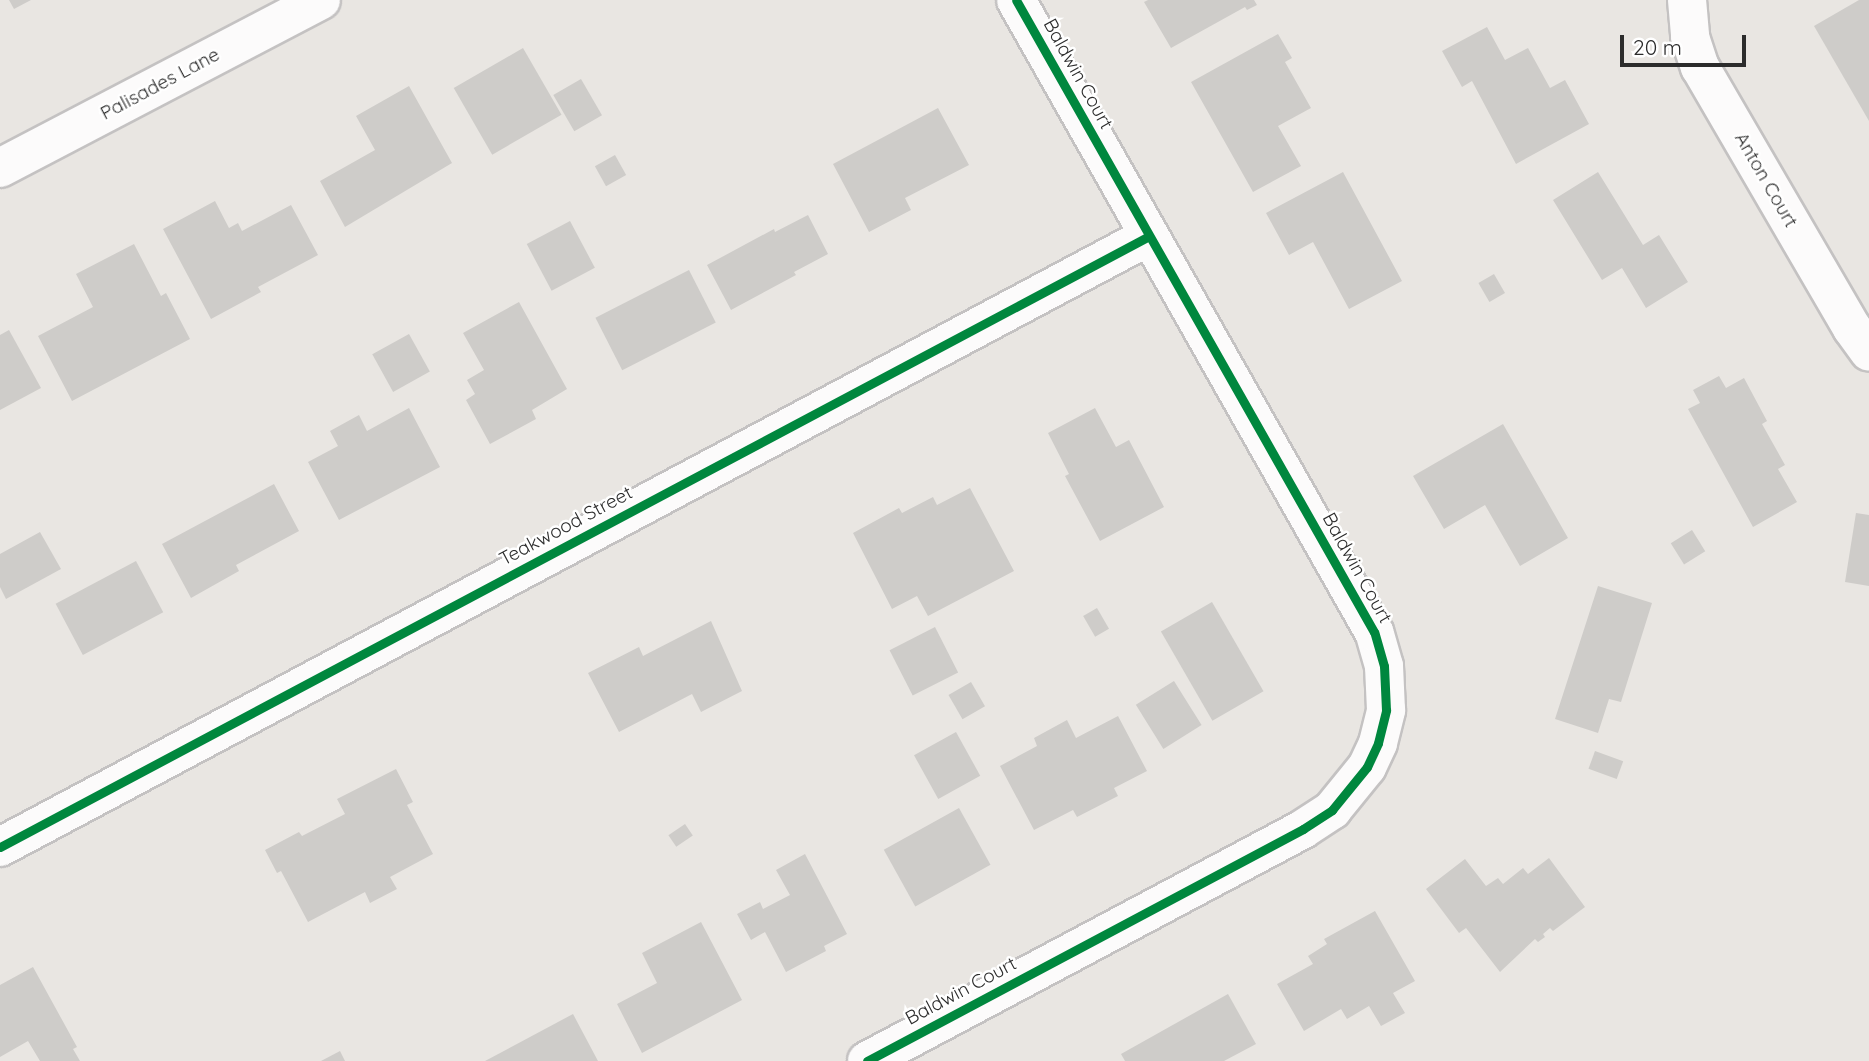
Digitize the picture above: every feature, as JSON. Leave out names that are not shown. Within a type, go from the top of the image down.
[{"type":"street","name":"Palisades Lane","points":[[0,168],[321,0]]},
{"type":"street","name":"Baldwin Court","points":[[867,1061],[1303,829],[1332,810],[1353,787],[1378,743],[1386,710],[1384,666],[1374,632],[1016,0]]},
{"type":"street","name":"Anton Court","points":[[1687,0],[1690,37],[1700,67],[1852,328],[1869,351]]},
{"type":"street","name":"Teakwood Street","points":[[0,847],[1149,236]]},
{"type":"building","points":[[9,0],[31,0],[14,9]]},
{"type":"building","points":[[1254,0],[1257,5],[1247,10],[1245,7],[1171,48],[1144,2]]},
{"type":"building","points":[[1859,0],[1869,0],[1869,121],[1814,26]]},
{"type":"building","points":[[1487,27],[1505,60],[1528,48],[1550,88],[1565,80],[1589,124],[1516,164],[1472,81],[1462,87],[1442,51]]},
{"type":"building","points":[[1278,34],[1292,58],[1285,62],[1311,108],[1278,126],[1301,166],[1253,192],[1191,82]]},
{"type":"building","points":[[523,48],[562,115],[492,155],[454,88]]},
{"type":"building","points":[[581,79],[602,115],[574,131],[553,95]]},
{"type":"building","points":[[409,86],[452,163],[345,227],[320,181],[375,150],[356,116]]},
{"type":"building","points":[[938,108],[969,165],[905,198],[911,210],[869,232],[833,164]]},
{"type":"building","points":[[615,155],[626,175],[606,186],[595,166]]},
{"type":"building","points":[[1343,172],[1402,281],[1349,309],[1313,242],[1289,255],[1266,213]]},
{"type":"building","points":[[1598,172],[1643,245],[1659,235],[1688,282],[1646,308],[1622,268],[1602,280],[1553,200]]},
{"type":"building","points":[[215,201],[229,228],[238,223],[242,231],[291,205],[318,255],[258,287],[261,292],[211,319],[163,229]]},
{"type":"building","points":[[808,215],[828,254],[794,272],[796,275],[731,310],[707,265],[774,229],[775,232]]},
{"type":"building","points":[[570,221],[595,268],[552,291],[527,244]]},
{"type":"building","points":[[134,244],[161,296],[166,293],[190,339],[72,401],[38,336],[93,307],[76,274]]},
{"type":"building","points":[[689,270],[716,323],[622,370],[595,318]]},
{"type":"building","points":[[1494,274],[1505,293],[1489,302],[1478,283]]},
{"type":"building","points":[[519,302],[567,389],[532,410],[536,419],[490,444],[466,400],[475,394],[467,380],[484,370],[463,333]]},
{"type":"building","points":[[9,330],[41,388],[0,410],[0,335]]},
{"type":"building","points":[[409,334],[430,372],[393,392],[372,354]]},
{"type":"building","points":[[1719,376],[1726,388],[1744,378],[1767,421],[1762,424],[1785,465],[1778,469],[1797,502],[1753,527],[1688,409],[1700,403],[1693,390]]},
{"type":"building","points":[[409,408],[440,467],[339,520],[308,462],[338,446],[330,431],[359,415],[367,431]]},
{"type":"building","points":[[1095,408],[1116,447],[1129,440],[1164,507],[1100,541],[1065,476],[1069,474],[1048,433]]},
{"type":"building","points":[[1503,424],[1568,538],[1520,566],[1485,505],[1444,529],[1413,476]]},
{"type":"building","points":[[274,484],[299,531],[236,565],[239,571],[191,598],[162,544]]},
{"type":"building","points":[[970,488],[1014,571],[928,616],[917,596],[892,609],[853,533],[899,508],[902,513],[933,497],[937,505]]},
{"type":"building","points":[[1856,513],[1869,515],[1869,586],[1845,582]]},
{"type":"building","points":[[1692,530],[1705,551],[1684,564],[1671,543]]},
{"type":"building","points":[[40,532],[61,569],[6,599],[0,587],[0,554]]},
{"type":"building","points":[[136,561],[163,612],[83,655],[56,604]]},
{"type":"building","points":[[1598,586],[1652,603],[1621,702],[1609,699],[1598,733],[1555,719]]},
{"type":"building","points":[[1212,602],[1264,691],[1212,721],[1161,632]]},
{"type":"building","points":[[1097,608],[1109,629],[1095,637],[1083,616]]},
{"type":"building","points":[[711,621],[742,691],[701,712],[692,694],[619,732],[588,673],[639,647],[643,656]]},
{"type":"building","points":[[935,627],[958,672],[913,696],[890,650]]},
{"type":"building","points":[[1174,681],[1202,725],[1163,749],[1136,705]]},
{"type":"building","points":[[971,682],[985,706],[962,719],[948,695]]},
{"type":"building","points":[[1118,716],[1147,771],[1114,788],[1118,796],[1077,817],[1073,810],[1034,830],[1000,766],[1037,746],[1034,738],[1067,720],[1076,738]]},
{"type":"building","points":[[956,732],[980,776],[938,799],[914,755]]},
{"type":"building","points":[[1595,751],[1623,761],[1617,779],[1589,769]]},
{"type":"building","points":[[396,769],[413,802],[407,805],[433,854],[390,877],[397,889],[370,903],[365,892],[308,922],[281,871],[277,873],[265,850],[299,832],[302,836],[345,814],[337,799]]},
{"type":"building","points":[[959,808],[991,865],[915,907],[884,850]]},
{"type":"building","points":[[685,824],[693,836],[676,847],[668,835]]},
{"type":"building","points":[[805,854],[847,934],[824,946],[826,951],[786,972],[765,932],[751,940],[737,914],[760,902],[763,909],[790,895],[776,870]]},
{"type":"building","points":[[1549,858],[1585,907],[1553,931],[1550,928],[1538,942],[1535,939],[1500,972],[1466,928],[1459,933],[1426,889],[1465,859],[1486,886],[1498,878],[1503,884],[1523,868],[1528,874]]},
{"type":"building","points":[[1375,911],[1415,981],[1393,993],[1405,1013],[1381,1026],[1369,1006],[1347,1019],[1341,1009],[1304,1031],[1277,984],[1313,964],[1308,956],[1327,944],[1324,939]]},
{"type":"building","points":[[701,922],[742,1000],[642,1053],[617,1004],[657,983],[642,953]]},
{"type":"building","points":[[33,967],[77,1047],[73,1049],[80,1061],[40,1061],[28,1041],[0,1057],[0,985]]},
{"type":"building","points":[[1228,994],[1256,1044],[1224,1061],[1125,1061],[1121,1054]]},
{"type":"building","points":[[573,1014],[598,1061],[485,1061]]},
{"type":"building","points":[[340,1051],[345,1061],[321,1061]]},
{"type":"cycle path","points":[[867,1061],[1303,829],[1332,810],[1367,767],[1378,743],[1386,710],[1384,666],[1374,632],[1016,0]]},
{"type":"cycle path","points":[[0,847],[1149,236]]}]
